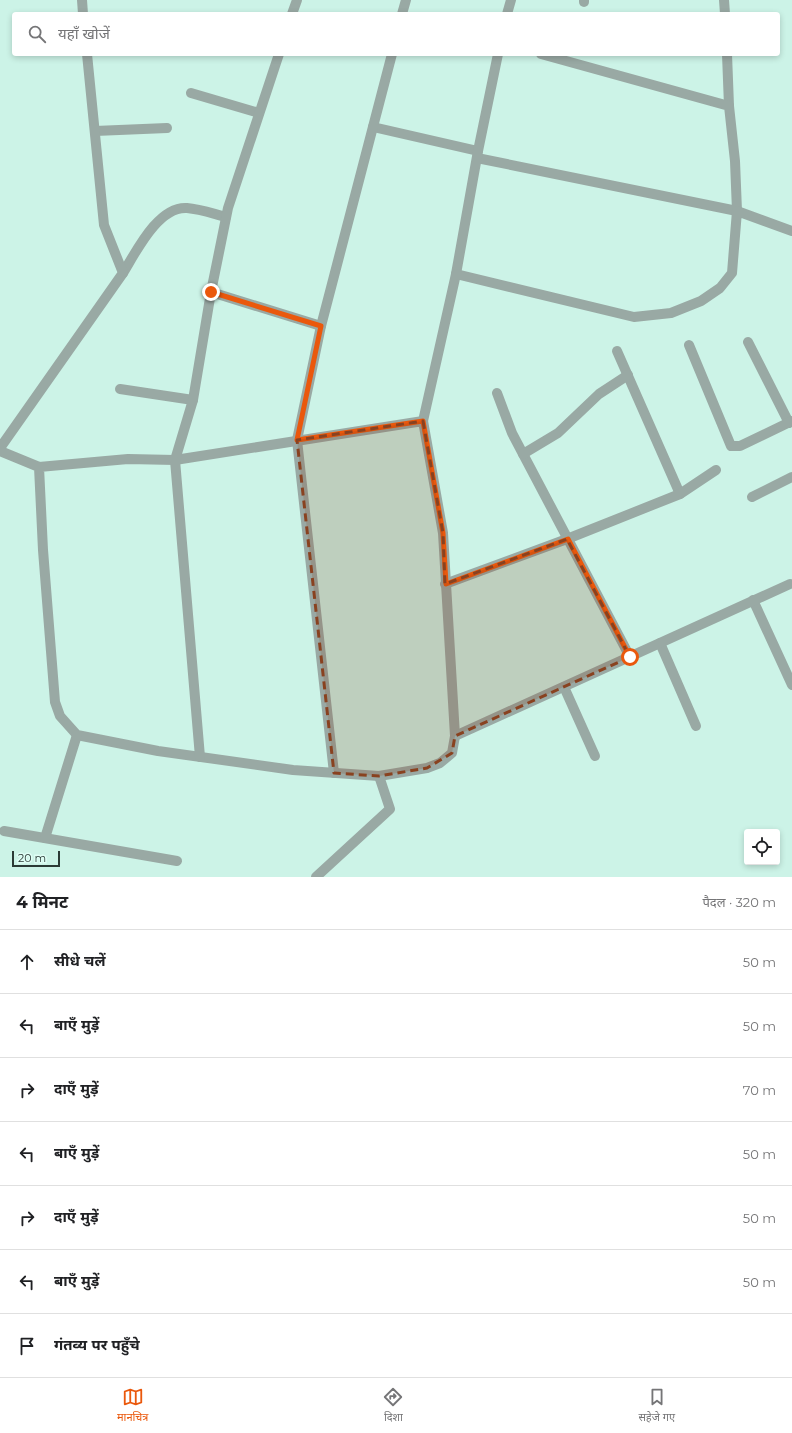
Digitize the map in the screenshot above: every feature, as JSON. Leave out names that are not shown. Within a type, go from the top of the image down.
[{"type":"street","points":[[82,0],[84,12]]},
{"type":"street","points":[[292,12],[294,0]]},
{"type":"street","points":[[403,12],[406,0]]},
{"type":"street","points":[[508,12],[511,0]]},
{"type":"street","points":[[724,0],[725,12]]},
{"type":"street","points":[[87,56],[104,225],[123,273]]},
{"type":"street","points":[[200,757],[176,460],[193,400],[211,292],[226,217],[278,56]]},
{"type":"street","points":[[334,773],[297,440],[321,326],[391,56]]},
{"type":"street","points":[[39,467],[43,550],[55,702],[60,716],[76,735],[200,757],[334,773],[379,776],[427,768],[440,763],[452,753],[455,736],[443,533],[423,421],[456,274],[477,154],[498,56]]},
{"type":"street","points":[[548,56],[729,106]]},
{"type":"street","points":[[456,274],[634,317],[670,313],[701,301],[720,288],[732,273],[737,211],[729,106],[727,56]]},
{"type":"street","points":[[191,93],[259,113]]},
{"type":"street","points":[[373,127],[477,154],[737,211],[792,231]]},
{"type":"street","points":[[95,131],[167,128]]},
{"type":"street","points":[[226,217],[186,208],[171,212],[157,222],[0,449],[39,467],[128,459],[176,460],[423,421]]},
{"type":"street","points":[[211,292],[321,326]]},
{"type":"street","points":[[688,345],[731,446],[740,446],[790,422],[748,342]]},
{"type":"street","points":[[617,351],[680,494]]},
{"type":"street","points":[[523,454],[558,433],[599,394],[628,375]]},
{"type":"street","points":[[120,390],[193,400]]},
{"type":"street","points":[[497,393],[512,433],[630,657]]},
{"type":"street","points":[[446,584],[568,539],[680,494],[716,470]]},
{"type":"street","points":[[752,497],[792,477]]},
{"type":"street","points":[[455,736],[753,600],[791,585]]},
{"type":"street","points":[[753,600],[792,685]]},
{"type":"street","points":[[660,643],[696,726]]},
{"type":"street","points":[[564,687],[595,756]]},
{"type":"street","points":[[45,838],[76,735]]},
{"type":"street","points":[[316,877],[390,809],[379,776]]},
{"type":"street","points":[[4,831],[177,860]]},
{"type":"highlighted area","points":[[423,421],[443,533],[445,584],[567,539],[630,657],[455,736],[452,753],[427,768],[379,776],[334,773],[297,440]]},
{"type":"route","points":[[211,292],[321,326],[297,440],[423,421],[443,533],[446,584],[568,539],[630,657]]}]
